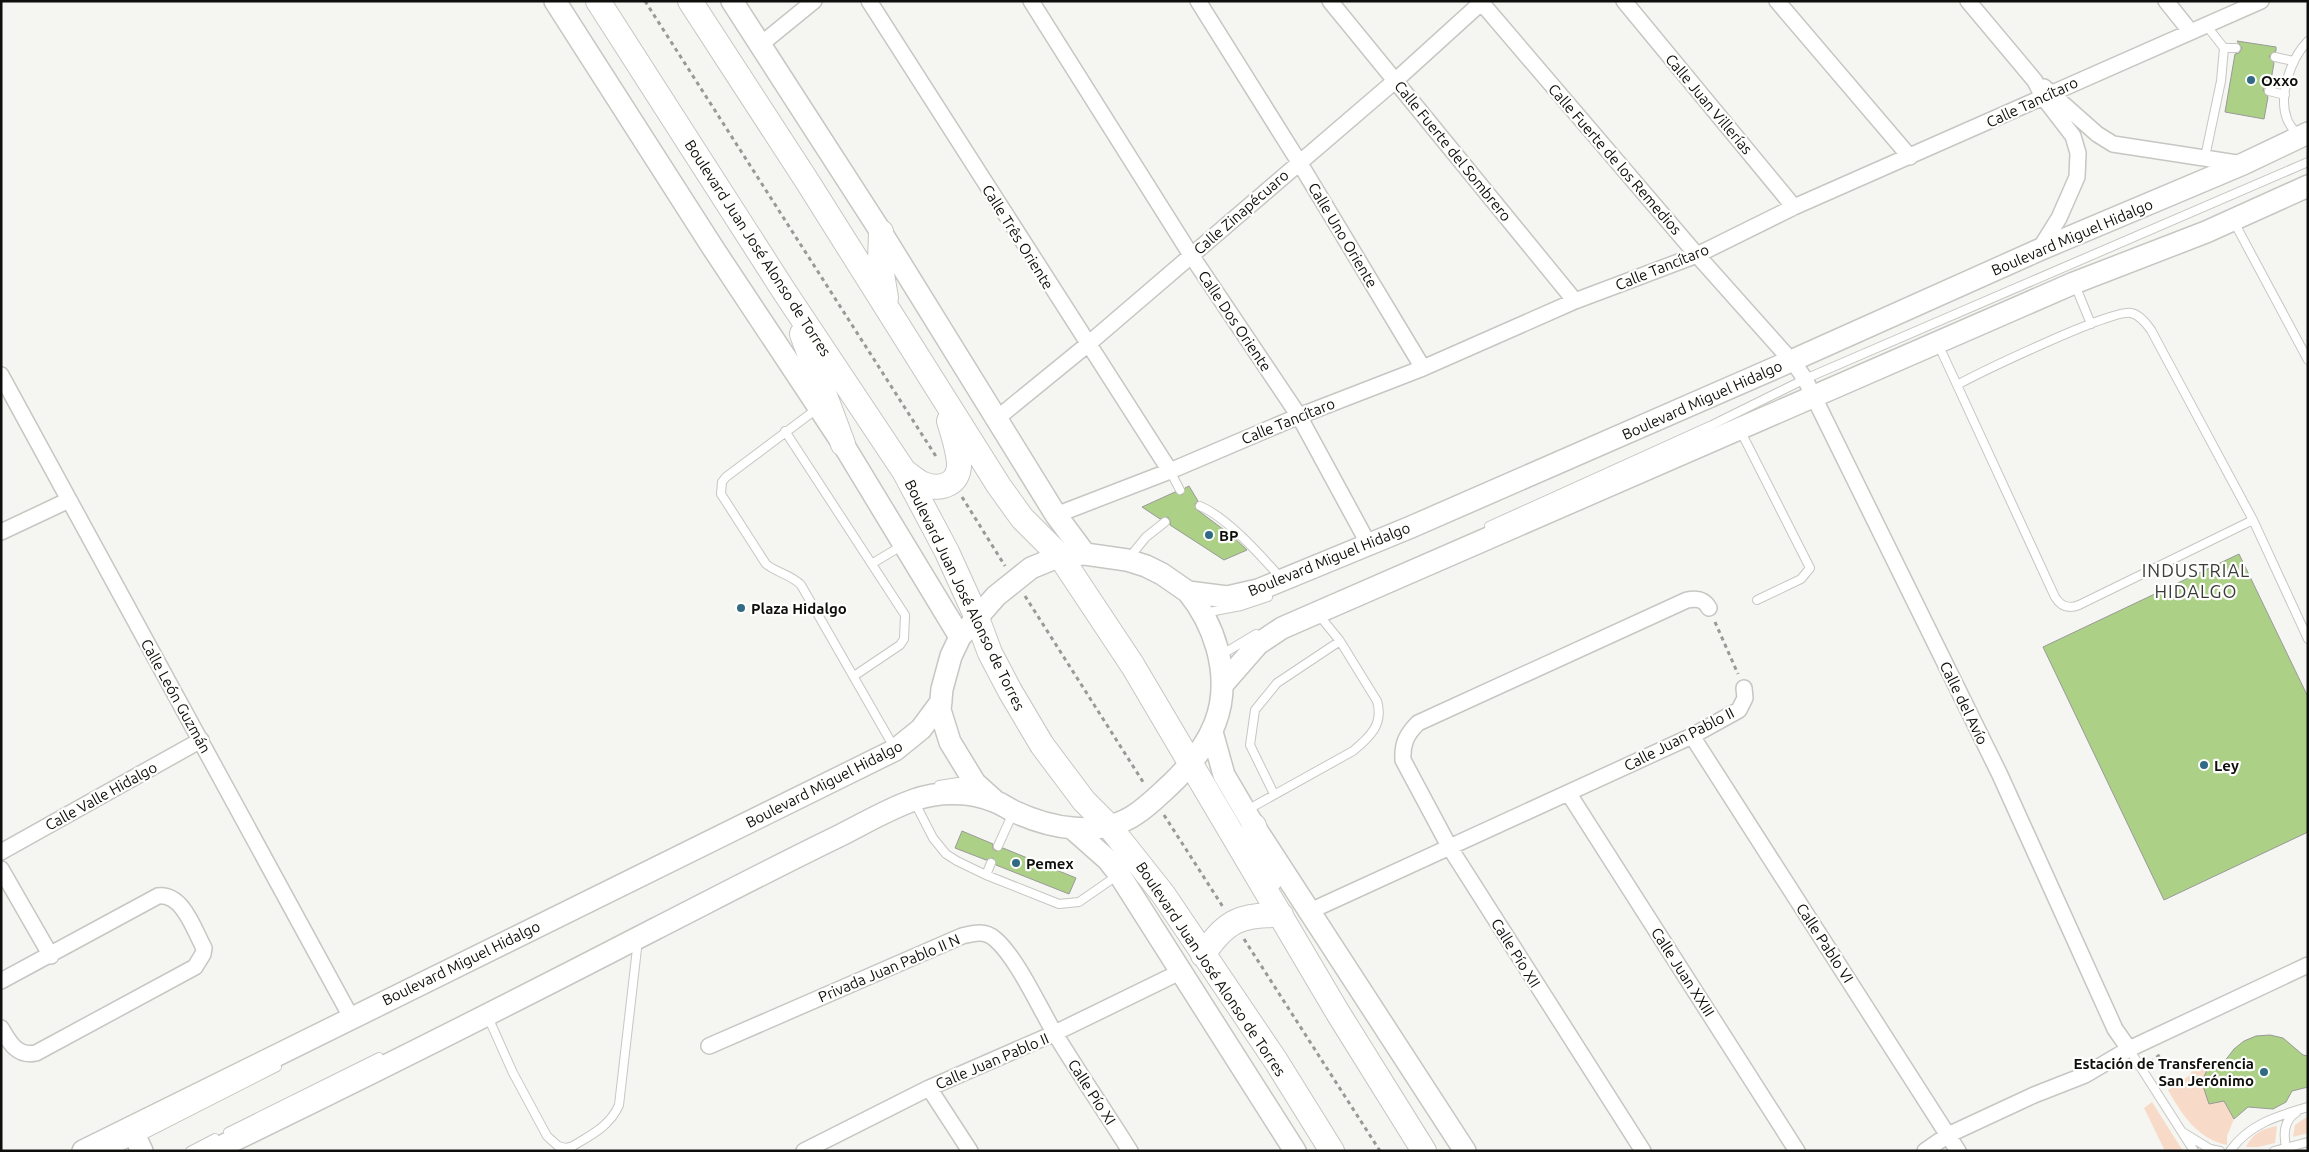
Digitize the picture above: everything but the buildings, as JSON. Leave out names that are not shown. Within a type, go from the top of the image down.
[{"type":"main road","points":[[555,1],[843,444],[960,637]]},
{"type":"main road","name":"Boulevard Juan José Alonso de Torres","points":[[598,1],[784,291],[904,471],[947,552],[977,618],[990,653],[1042,745],[1084,801],[1109,826],[1162,894],[1276,1061],[1332,1151]]},
{"type":"main road","points":[[690,1],[1011,504],[1032,529],[1060,556],[1132,666],[1338,1013],[1424,1151]]},
{"type":"main road","points":[[732,1],[881,232],[995,420],[1056,515],[1086,554]]},
{"type":"main road","name":"Boulevard Miguel Hidalgo","points":[[83,1151],[137,1139],[351,1017],[898,755],[921,729],[940,717],[945,677],[960,637],[1014,580],[1031,568],[1060,556],[1086,554],[1127,560],[1162,574],[1188,592],[1227,597],[1279,586],[1368,543],[1797,369],[2039,250],[2299,140]]},
{"type":"main road","points":[[1223,684],[1253,649],[1268,635],[2074,284],[2206,232],[2308,186]]},
{"type":"main road","points":[[881,232],[882,279],[890,312]]},
{"type":"main road","points":[[784,291],[843,444]]},
{"type":"main road","points":[[904,471],[924,484],[938,487],[946,486],[955,478],[959,463],[944,401]]},
{"type":"main road","points":[[940,717],[955,753],[974,783],[995,801],[1014,811],[1034,819],[1073,828],[1109,826],[1133,816],[1191,765],[1203,750],[1212,732],[1222,701],[1223,684],[1219,656],[1204,612],[1188,592]]},
{"type":"main road","points":[[1212,732],[1221,767],[1250,818],[1308,912],[1465,1151]]},
{"type":"main road","points":[[212,1151],[487,1015],[924,791],[970,795],[995,801]]},
{"type":"main road","points":[[1250,818],[1281,915]]},
{"type":"main road","name":"Boulevard Juan José Alonso de Torres","points":[[1073,828],[1119,874],[1295,1151]]},
{"type":"main road","points":[[1203,956],[1220,932],[1234,923],[1257,914],[1281,915]]},
{"type":"main road","points":[[1304,1106],[1317,1151]]},
{"type":"street","points":[[760,45],[814,1]]},
{"type":"street","name":"Calle Três Oriente","points":[[869,1],[1087,345],[1170,471]]},
{"type":"street","name":"Calle Dos Oriente","points":[[1031,1],[1191,255],[1299,416],[1368,543]]},
{"type":"street","name":"Calle Uno Oriente","points":[[1198,1],[1299,162],[1423,368]]},
{"type":"street","name":"Calle Fuerte del Sombrero","points":[[1330,1],[1576,301]]},
{"type":"street","name":"Calle Juan Villerías","points":[[1624,1],[1794,207]]},
{"type":"street","points":[[1777,1],[1910,157]]},
{"type":"street","points":[[1968,1],[2048,94],[2097,134],[2113,144],[2243,164]]},
{"type":"street","points":[[2166,1],[2190,31]]},
{"type":"street","name":"Calle Tancítaro","points":[[1056,515],[1170,471],[1299,416],[1423,368],[1576,301],[1697,255],[1794,207],[2260,1]]},
{"type":"street","name":"Calle Zinapécuaro","points":[[995,420],[1087,345],[1396,80],[1481,2]]},
{"type":"street","name":"Calle Fuerte de los Remedios","points":[[1481,2],[1797,369]]},
{"type":"street","points":[[2039,250],[2070,197],[2078,177],[2079,165],[2073,136],[2048,94]]},
{"type":"street","name":"Calle del Avío","points":[[1797,369],[1814,398],[2000,775],[2115,1029],[2129,1049]]},
{"type":"street","name":"Calle León Guzmán","points":[[1,375],[351,1017]]},
{"type":"street","points":[[1,532],[69,500]]},
{"type":"street","name":"Calle Pío XII","points":[[1643,1151],[1450,848],[1403,760],[1402,749],[1409,732],[1418,723],[1687,600],[1700,600],[1709,608]]},
{"type":"street","name":"Calle Juan Pablo II","points":[[1308,912],[1692,736],[1739,710],[1745,698],[1744,688]]},
{"type":"street","name":"Calle Pablo VI","points":[[1692,736],[1958,1151]]},
{"type":"street","name":"Calle Valle Hidalgo","points":[[1,852],[201,740]]},
{"type":"street","name":"Calle Juan XXIII","points":[[1569,794],[1797,1151]]},
{"type":"street","points":[[1,869],[51,956]]},
{"type":"street","points":[[1,982],[158,896],[166,895],[178,902],[204,948],[203,954],[195,967],[36,1054],[30,1055],[17,1050],[1,1028]]},
{"type":"street","name":"Privada Juan Pablo II N","points":[[709,1046],[962,936],[976,932],[993,937],[1007,953],[1055,1033]]},
{"type":"street","points":[[1925,1151],[1948,1136],[2034,1095],[2085,1075],[2129,1049],[2308,966]]},
{"type":"street","name":"Calle Juan Pablo II","points":[[814,1149],[929,1088],[1055,1033],[1180,972]]},
{"type":"street","name":"Calle Pío XI","points":[[1055,1033],[1130,1151]]},
{"type":"street","points":[[929,1088],[970,1151]]},
{"type":"lane","points":[[2205,25],[2224,48],[2221,81],[2205,157]]},
{"type":"lane","points":[[1346,563],[1797,369],[2299,140],[2287,120],[2285,95],[2293,61],[2308,41]]},
{"type":"lane","points":[[2224,48],[2236,48]]},
{"type":"lane","points":[[2275,57],[2293,61]]},
{"type":"lane","points":[[2221,81],[2230,83]]},
{"type":"lane","points":[[2269,91],[2285,95]]},
{"type":"lane","points":[[1478,531],[1712,425],[1797,369],[2308,162]]},
{"type":"lane","points":[[2233,220],[2308,360]]},
{"type":"lane","points":[[2074,284],[2091,324]]},
{"type":"lane","points":[[1957,385],[2000,363],[2091,324],[2124,313],[2132,313],[2144,321],[2151,330],[2253,520],[2308,639]]},
{"type":"lane","points":[[1938,344],[2058,603],[2071,608],[2079,605],[2253,520]]},
{"type":"lane","points":[[818,408],[726,476],[722,482],[721,494],[766,564],[774,571],[795,579],[801,585],[898,755]]},
{"type":"lane","points":[[1740,430],[1810,568],[1801,579],[1757,600]]},
{"type":"lane","points":[[786,431],[905,615],[904,639],[900,645],[854,676]]},
{"type":"lane","points":[[1170,471],[1180,490]]},
{"type":"lane","points":[[1200,506],[1214,514],[1252,546],[1279,586],[1250,603],[1204,612]]},
{"type":"lane","points":[[1127,560],[1146,537],[1165,522]]},
{"type":"lane","points":[[872,564],[904,544]]},
{"type":"lane","points":[[1219,656],[1272,625],[1389,572]]},
{"type":"lane","points":[[1250,818],[1274,794],[1353,751],[1368,739],[1379,719],[1380,711],[1377,701],[1340,641],[1317,613]]},
{"type":"lane","points":[[1274,794],[1250,746],[1255,710],[1277,683],[1340,641]]},
{"type":"lane","points":[[561,967],[910,794],[958,782],[974,783]]},
{"type":"lane","points":[[924,791],[934,838],[946,854],[986,875],[1059,904],[1070,904],[1079,902],[1119,874]]},
{"type":"lane","points":[[998,846],[1014,811]]},
{"type":"lane","points":[[986,875],[991,863]]},
{"type":"lane","points":[[487,1015],[513,1073],[547,1136],[558,1146],[566,1148],[572,1146],[607,1123],[615,1115],[619,1105],[639,938]]},
{"type":"lane","points":[[2129,1049],[2194,1151]]},
{"type":"lane","points":[[190,1151],[384,1055]]},
{"type":"lane","points":[[112,1151],[284,1063]]},
{"type":"lane","points":[[2287,1150],[2285,1125],[2291,1116],[2304,1108]]},
{"type":"lane","points":[[2230,1151],[2248,1130],[2266,1120],[2304,1108]]},
{"type":"lane","points":[[2183,1132],[2210,1148],[2220,1151]]},
{"type":"lane","points":[[2274,1151],[2287,1150],[2308,1142]]},
{"type":"path","name":"Calle Juan Pablo II","points":[[1709,608],[1744,688]]},
{"type":"shaded area","points":[[2194,1067],[2207,1069],[2203,1086],[2209,1104],[2223,1099],[2234,1119],[2227,1136],[2227,1145],[2199,1132],[2185,1117],[2168,1090],[2190,1075]]},
{"type":"shaded area","points":[[2152,1102],[2183,1151],[2165,1151],[2144,1108]]},
{"type":"shaded area","points":[[2308,1116],[2308,1133],[2293,1137],[2295,1125]]},
{"type":"shaded area","points":[[2277,1126],[2275,1143],[2258,1147],[2246,1147],[2258,1133],[2267,1128]]},
{"type":"place","name":"Oxxo","points":[[2251,80]]},
{"type":"place","name":"BP","points":[[1209,535]]},
{"type":"place","name":"Plaza Hidalgo","points":[[741,608]]},
{"type":"place","name":"Ley","points":[[2204,765]]},
{"type":"place","name":"Pemex","points":[[1016,863]]},
{"type":"place","name":"Estación de Transferencia San Jerónimo","points":[[2264,1072]]},
{"type":"district","name":"INDUSTRIAL HIDALGO","points":[[2196,580]]}]
